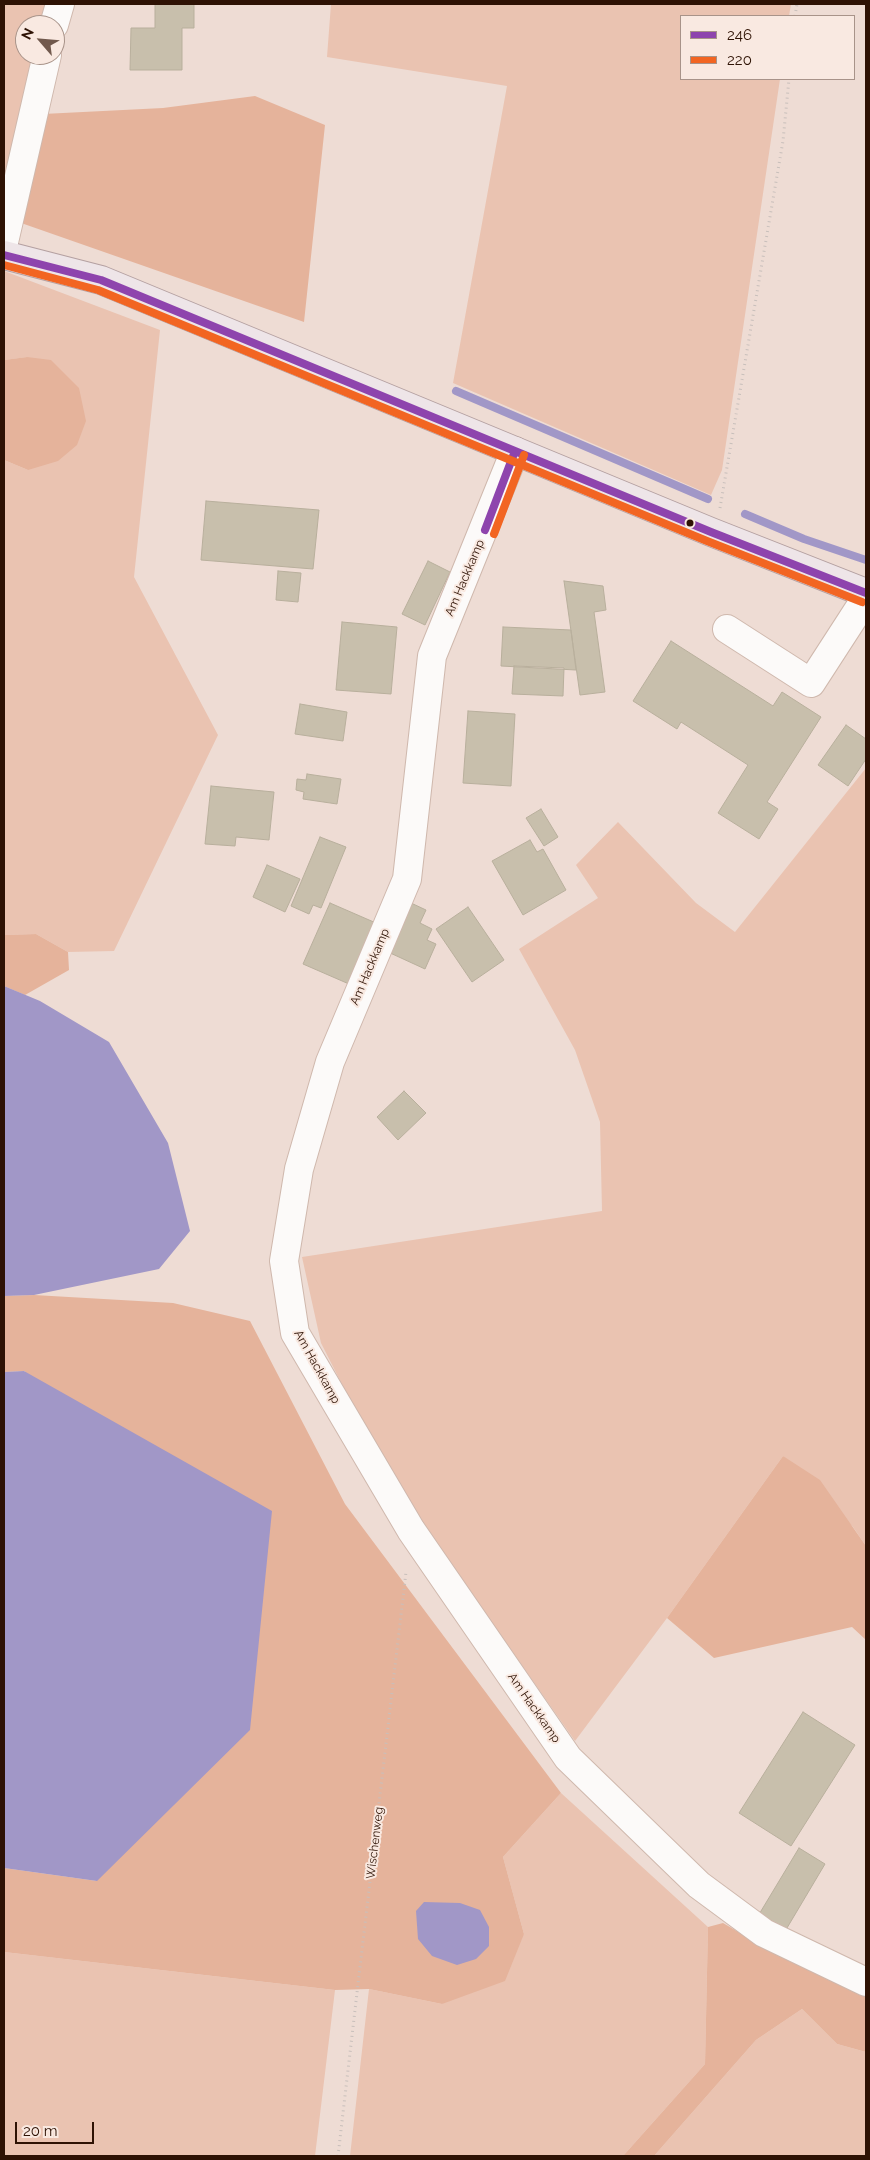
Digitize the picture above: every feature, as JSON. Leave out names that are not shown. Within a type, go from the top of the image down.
[{"type":"main road","points":[[4,255],[101,280],[866,594]]},
{"type":"street","points":[[4,242],[45,65]]},
{"type":"street","name":"Am Hackkamp","points":[[515,450],[432,656],[407,879],[330,1062],[299,1169],[284,1260],[296,1333],[411,1530],[568,1758],[699,1885],[764,1933],[866,1982]]},
{"type":"street","points":[[727,629],[811,684],[866,598]]},
{"type":"path","points":[[711,532],[719,512],[783,141],[789,80]]},
{"type":"path","name":"Wischenweg","points":[[338,2156],[411,1530]]},
{"type":"shaded area","points":[[4,4],[54,4],[51,15],[15,15],[15,65],[36,65],[4,177]]},
{"type":"shaded area","points":[[331,4],[791,4],[789,15],[680,15],[680,80],[780,80],[722,470],[711,495],[453,383],[507,86],[327,57]]},
{"type":"shaded area","points":[[255,96],[325,125],[304,322],[4,217],[4,178],[23,115],[163,108]]},
{"type":"shaded area","points":[[4,271],[160,330],[134,577],[218,735],[114,951],[68,952],[36,934],[4,935],[4,460],[28,470],[28,357],[4,360]]},
{"type":"shaded area","points":[[27,357],[51,360],[79,388],[86,421],[77,445],[58,461],[28,470],[4,460],[4,360]]},
{"type":"shaded area","points":[[866,768],[866,1546],[853,1527],[783,1456],[667,1618],[575,1741],[387,1473],[321,1343],[302,1257],[602,1211],[600,1122],[575,1050],[519,949],[598,898],[576,865],[618,822],[696,903],[735,932]]},
{"type":"shaded area","points":[[36,934],[68,952],[69,970],[25,995],[4,986],[4,935]]},
{"type":"shaded area","points":[[4,986],[40,1001],[109,1042],[168,1143],[190,1231],[159,1269],[34,1295],[4,1296]]},
{"type":"shaded area","points":[[34,1295],[173,1303],[250,1321],[345,1504],[561,1793],[503,1857],[524,1934],[505,1981],[442,2004],[369,1989],[335,1990],[4,1952],[4,1868],[97,1881],[25,1371],[4,1372],[4,1296]]},
{"type":"shaded area","points":[[24,1371],[272,1511],[250,1730],[97,1881],[4,1868],[4,1372]]},
{"type":"shaded area","points":[[783,1456],[820,1480],[866,1546],[866,1640],[852,1627],[714,1658],[667,1618]]},
{"type":"shaded area","points":[[561,1793],[708,1927],[705,2064],[623,2156],[350,2156],[369,1989],[442,2004],[524,1934],[503,1857]]},
{"type":"shaded area","points":[[424,1902],[460,1903],[480,1910],[489,1927],[489,1946],[476,1959],[457,1965],[432,1956],[418,1939],[416,1911]]},
{"type":"shaded area","points":[[723,1923],[759,1944],[866,1996],[866,2052],[837,2044],[802,2009],[756,2040],[654,2156],[623,2156],[705,2064],[708,1927]]},
{"type":"shaded area","points":[[4,1952],[335,1990],[315,2156],[4,2156]]},
{"type":"shaded area","points":[[802,2009],[837,2044],[866,2052],[866,2156],[654,2156],[756,2040]]},
{"type":"building","points":[[155,4],[194,4],[194,28],[182,28],[182,70],[130,70],[131,28],[155,28]]},
{"type":"building","points":[[206,501],[319,510],[313,569],[201,560]]},
{"type":"building","points":[[428,561],[450,572],[425,625],[402,614]]},
{"type":"building","points":[[278,571],[301,573],[298,602],[276,600]]},
{"type":"building","points":[[564,581],[603,586],[606,610],[594,612],[605,692],[580,695]]},
{"type":"building","points":[[342,622],[397,627],[391,694],[336,690]]},
{"type":"building","points":[[503,627],[571,630],[576,670],[501,666]]},
{"type":"building","points":[[671,641],[773,706],[782,692],[821,717],[767,802],[778,809],[759,839],[718,813],[748,765],[681,722],[677,729],[633,701]]},
{"type":"building","points":[[514,666],[564,668],[563,696],[512,694]]},
{"type":"building","points":[[300,704],[347,712],[343,741],[295,734]]},
{"type":"building","points":[[468,711],[515,714],[511,786],[463,783]]},
{"type":"building","points":[[846,725],[866,739],[866,759],[848,786],[818,765]]},
{"type":"building","points":[[307,774],[341,779],[337,804],[303,799],[304,792],[296,790],[297,779],[306,780]]},
{"type":"building","points":[[211,786],[274,792],[269,840],[236,837],[235,846],[205,844]]},
{"type":"building","points":[[541,809],[558,837],[544,846],[526,818]]},
{"type":"building","points":[[320,837],[346,847],[321,908],[313,905],[309,914],[291,906]]},
{"type":"building","points":[[530,840],[537,852],[543,849],[566,890],[523,915],[492,861]]},
{"type":"building","points":[[267,865],[300,879],[285,912],[253,897]]},
{"type":"building","points":[[330,903],[376,923],[349,984],[303,964]]},
{"type":"building","points":[[411,903],[426,910],[420,923],[432,929],[427,940],[436,944],[425,969],[388,952]]},
{"type":"building","points":[[468,907],[504,960],[472,982],[436,929]]},
{"type":"building","points":[[404,1091],[426,1113],[398,1140],[377,1117]]},
{"type":"building","points":[[803,1712],[855,1745],[791,1846],[739,1813]]},
{"type":"building","points":[[799,1848],[825,1864],[784,1933],[758,1916]]},
{"type":"waterway","points":[[456,391],[708,499]]},
{"type":"waterway","points":[[745,514],[804,539],[866,560]]},
{"type":"transit line","name":"246","points":[[4,255],[101,280],[711,532],[866,593]]},
{"type":"transit line","name":"220","points":[[4,265],[98,290],[707,541],[862,602]]},
{"type":"transit line","name":"246","points":[[485,530],[515,451]]},
{"type":"transit line","name":"220","points":[[494,534],[524,455]]}]
